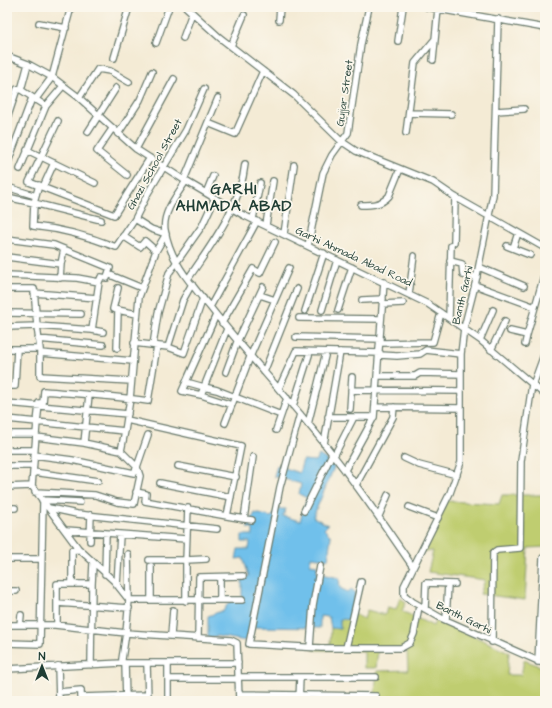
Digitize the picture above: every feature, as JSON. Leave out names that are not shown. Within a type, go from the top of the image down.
[{"type":"street","points":[[8,162],[34,99],[52,77],[71,7]]},
{"type":"street","points":[[114,58],[129,7]]},
{"type":"street","points":[[156,43],[169,7]]},
{"type":"street","points":[[186,7],[231,46],[294,95],[342,141],[356,150],[433,182],[455,197],[545,248]]},
{"type":"street","points":[[279,20],[280,7]]},
{"type":"street","name":"Gujjar Street","points":[[308,246],[323,173],[327,164],[348,133],[361,44],[369,7]]},
{"type":"street","points":[[398,41],[403,7]]},
{"type":"street","points":[[427,7],[545,28]]},
{"type":"street","points":[[433,60],[438,9]]},
{"type":"street","points":[[183,38],[192,13]]},
{"type":"street","points":[[231,46],[244,15]]},
{"type":"street","name":"Banth Garhi","points":[[498,19],[493,195],[477,276],[464,328],[461,354],[460,462],[450,493],[404,586],[404,595],[419,606],[446,620],[492,642],[545,664]]},
{"type":"street","points":[[38,23],[66,28]]},
{"type":"street","points":[[406,133],[415,63],[435,39]]},
{"type":"street","name":"Garhi Ahmada Abad Road","points":[[7,56],[28,64],[52,77],[79,98],[136,149],[185,181],[266,226],[409,294],[441,312],[480,340],[545,395]]},
{"type":"street","points":[[21,90],[28,64]]},
{"type":"street","points":[[79,98],[98,68],[110,71],[129,82]]},
{"type":"street","points":[[208,123],[235,134],[263,71]]},
{"type":"street","points":[[118,134],[140,100],[152,72]]},
{"type":"street","points":[[136,149],[174,79]]},
{"type":"street","points":[[20,169],[46,106],[63,86]]},
{"type":"street","points":[[88,132],[99,117],[116,88]]},
{"type":"street","points":[[7,119],[17,89],[46,106]]},
{"type":"street","name":"Ghazi School Street","points":[[34,202],[33,226],[60,229],[83,234],[116,247],[135,219],[186,130],[204,89]]},
{"type":"street","points":[[218,98],[185,181],[166,215],[164,223],[169,246],[177,263],[190,282],[237,342],[279,388],[345,470],[414,566]]},
{"type":"street","points":[[496,111],[524,109]]},
{"type":"street","points":[[409,113],[451,114]]},
{"type":"street","points":[[58,121],[29,182],[114,215],[150,158]]},
{"type":"street","points":[[112,129],[97,152],[128,174]]},
{"type":"street","points":[[27,150],[95,183]]},
{"type":"street","points":[[34,202],[54,163]]},
{"type":"street","points":[[168,347],[190,282],[232,208],[241,187],[245,164]]},
{"type":"street","points":[[284,234],[294,166]]},
{"type":"street","points":[[360,205],[377,205],[386,199],[389,196],[400,169]]},
{"type":"street","points":[[206,193],[213,176]]},
{"type":"street","points":[[266,226],[273,181]]},
{"type":"street","points":[[210,307],[255,220],[260,183]]},
{"type":"street","points":[[7,187],[36,196]]},
{"type":"street","points":[[7,197],[34,202],[101,220]]},
{"type":"street","points":[[449,318],[450,261],[455,197]]},
{"type":"street","points":[[38,405],[39,403],[43,403],[44,391],[148,402],[158,313],[169,273],[202,226],[215,198]]},
{"type":"street","points":[[135,219],[151,229],[166,234]]},
{"type":"street","points":[[513,248],[518,233]]},
{"type":"street","points":[[121,451],[128,417],[137,314],[142,288],[156,251],[166,234]]},
{"type":"street","points":[[123,236],[140,247],[145,241],[156,251]]},
{"type":"street","points":[[7,239],[33,241],[64,249],[110,268],[107,278],[101,277],[99,282],[92,330]]},
{"type":"street","points":[[222,323],[253,269],[260,273],[274,242]]},
{"type":"street","points":[[507,246],[530,255]]},
{"type":"street","points":[[60,278],[64,249]]},
{"type":"street","points":[[306,311],[324,253]]},
{"type":"street","points":[[409,294],[414,256]]},
{"type":"street","points":[[7,257],[61,264]]},
{"type":"street","points":[[322,310],[337,260]]},
{"type":"street","points":[[450,261],[462,264],[463,275],[477,276]]},
{"type":"street","points":[[338,310],[352,267]]},
{"type":"street","points":[[478,267],[524,286]]},
{"type":"street","points":[[225,423],[250,357],[275,300],[277,299],[289,268]]},
{"type":"street","points":[[525,344],[545,272]]},
{"type":"street","points":[[108,274],[142,288]]},
{"type":"street","points":[[7,275],[99,282]]},
{"type":"street","points":[[345,470],[374,417],[381,341],[384,282]]},
{"type":"street","points":[[475,285],[535,307]]},
{"type":"street","points":[[226,372],[237,342],[263,287]]},
{"type":"street","points":[[118,288],[113,310],[137,314]]},
{"type":"street","points":[[7,289],[34,289],[35,312],[40,351],[40,376],[131,382]]},
{"type":"street","points":[[264,372],[297,289]]},
{"type":"street","points":[[34,293],[97,298]]},
{"type":"street","points":[[260,295],[275,300]]},
{"type":"street","points":[[134,343],[168,347],[184,353],[203,298]]},
{"type":"street","points":[[362,300],[404,303]]},
{"type":"street","points":[[480,340],[493,310]]},
{"type":"street","points":[[7,313],[35,312],[82,314]]},
{"type":"street","points":[[117,348],[118,312]]},
{"type":"street","points":[[296,337],[433,342],[441,312]]},
{"type":"street","points":[[216,315],[182,391],[201,395],[232,405]]},
{"type":"street","points":[[298,318],[381,319]]},
{"type":"street","points":[[491,350],[505,321]]},
{"type":"street","points":[[7,327],[37,326],[102,332]]},
{"type":"street","points":[[201,395],[227,329]]},
{"type":"street","points":[[510,331],[527,335]]},
{"type":"street","points":[[38,339],[103,345]]},
{"type":"street","points":[[7,349],[133,361]]},
{"type":"street","points":[[7,386],[15,386],[17,349]]},
{"type":"street","points":[[279,388],[296,351],[397,356],[420,354],[426,350],[461,354]]},
{"type":"street","points":[[293,406],[310,352]]},
{"type":"street","points":[[308,424],[326,352]]},
{"type":"street","points":[[324,444],[340,352]]},
{"type":"street","points":[[492,642],[493,553],[497,550],[520,548],[521,461],[532,385],[545,352]]},
{"type":"street","points":[[378,376],[415,376],[420,373],[461,374]]},
{"type":"street","points":[[350,408],[352,377]]},
{"type":"street","points":[[186,382],[235,397],[281,415]]},
{"type":"street","points":[[351,390],[461,391]]},
{"type":"street","points":[[84,443],[90,395]]},
{"type":"street","points":[[276,430],[287,398]]},
{"type":"street","points":[[7,403],[88,410],[128,417],[242,446],[227,516]]},
{"type":"street","points":[[38,405],[38,422],[32,486],[80,550],[117,585],[129,600]]},
{"type":"street","points":[[375,407],[461,408]]},
{"type":"street","points":[[356,485],[393,417],[394,407]]},
{"type":"street","points":[[249,644],[280,487],[300,414]]},
{"type":"street","points":[[328,417],[374,417]]},
{"type":"street","points":[[304,511],[354,417]]},
{"type":"street","points":[[7,419],[125,431]]},
{"type":"street","points":[[7,434],[36,435],[121,451],[137,466],[140,476],[134,504],[117,502],[95,495],[35,492]]},
{"type":"street","points":[[7,450],[34,453],[134,473],[148,435]]},
{"type":"street","points":[[244,519],[253,457]]},
{"type":"street","points":[[404,458],[419,465],[457,475]]},
{"type":"street","points":[[7,466],[33,469],[98,481]]},
{"type":"street","points":[[178,466],[236,477]]},
{"type":"street","points":[[160,483],[231,497]]},
{"type":"street","points":[[7,486],[32,486]]},
{"type":"street","points":[[136,492],[146,494],[145,501],[252,520]]},
{"type":"street","points":[[379,516],[388,495]]},
{"type":"street","points":[[43,501],[80,502]]},
{"type":"street","points":[[7,643],[40,644],[43,501]]},
{"type":"street","points":[[409,507],[438,518]]},
{"type":"street","points":[[7,508],[15,508]]},
{"type":"street","points":[[49,508],[91,515],[217,530]]},
{"type":"street","points":[[186,601],[186,539],[188,508]]},
{"type":"street","points":[[90,541],[91,515]]},
{"type":"street","points":[[66,530],[186,539]]},
{"type":"street","points":[[105,574],[106,534]]},
{"type":"street","points":[[117,585],[120,535]]},
{"type":"street","points":[[72,584],[72,550],[80,550]]},
{"type":"street","points":[[125,698],[124,663],[129,608],[128,554]]},
{"type":"street","points":[[538,662],[543,558]]},
{"type":"street","points":[[7,559],[41,559]]},
{"type":"street","points":[[150,560],[206,559]]},
{"type":"street","points":[[91,665],[93,563]]},
{"type":"street","points":[[151,566],[151,600]]},
{"type":"street","points":[[310,647],[313,605],[320,566]]},
{"type":"street","points":[[198,638],[199,577],[243,576]]},
{"type":"street","points":[[220,577],[220,600]]},
{"type":"street","points":[[346,648],[361,582]]},
{"type":"street","points":[[425,609],[426,583],[455,584]]},
{"type":"street","points":[[57,625],[57,584],[92,584]]},
{"type":"street","points":[[446,620],[448,584]]},
{"type":"street","points":[[7,592],[16,592]]},
{"type":"street","points":[[129,600],[242,600]]},
{"type":"street","points":[[57,603],[129,608]]},
{"type":"street","points":[[7,625],[57,625],[126,633],[231,640],[237,643],[249,644],[346,648],[401,648],[410,643],[414,634],[419,606]]},
{"type":"street","points":[[170,635],[173,610]]},
{"type":"street","points":[[20,625],[21,615]]},
{"type":"street","points":[[237,643],[239,701]]},
{"type":"street","points":[[7,669],[124,663],[238,663]]},
{"type":"street","points":[[59,692],[81,690],[81,697],[89,699],[148,698],[147,663]]},
{"type":"street","points":[[168,663],[168,701]]},
{"type":"street","points":[[58,666],[59,701]]},
{"type":"street","points":[[299,698],[300,677]]},
{"type":"street","points":[[168,679],[376,677]]},
{"type":"street","points":[[239,694],[299,698],[376,696]]},
{"type":"green space","points":[[502,495],[545,495],[545,547],[528,548],[525,600],[480,594],[485,580],[428,572],[433,551],[421,551],[447,501],[499,504]]},
{"type":"green space","points":[[400,598],[406,602],[402,611],[433,626],[436,619],[509,652],[507,675],[521,675],[524,660],[545,668],[545,701],[374,701],[377,671],[408,670],[407,651],[378,651],[376,668],[364,668],[364,651],[313,650],[314,644],[330,645],[331,628],[340,629],[340,619],[354,614],[364,619],[367,610],[385,615],[387,607],[396,609]]},
{"type":"water","points":[[319,455],[335,465],[313,517],[328,525],[324,529],[331,536],[328,559],[311,557],[310,564],[317,565],[317,573],[339,578],[340,588],[348,592],[351,589],[355,592],[352,620],[340,619],[340,629],[331,628],[329,617],[320,616],[320,628],[254,627],[246,641],[217,636],[208,638],[208,616],[224,610],[229,602],[242,600],[242,580],[249,576],[243,558],[236,559],[238,549],[249,549],[250,542],[242,542],[242,535],[253,535],[253,529],[247,528],[255,513],[271,517],[280,509],[286,509],[283,516],[300,521],[307,498],[299,494],[301,484],[274,476],[277,465],[299,473],[303,460],[315,461]]},
{"type":"district","name":"GARHI AHMADA ABAD","points":[[234,198]]}]
